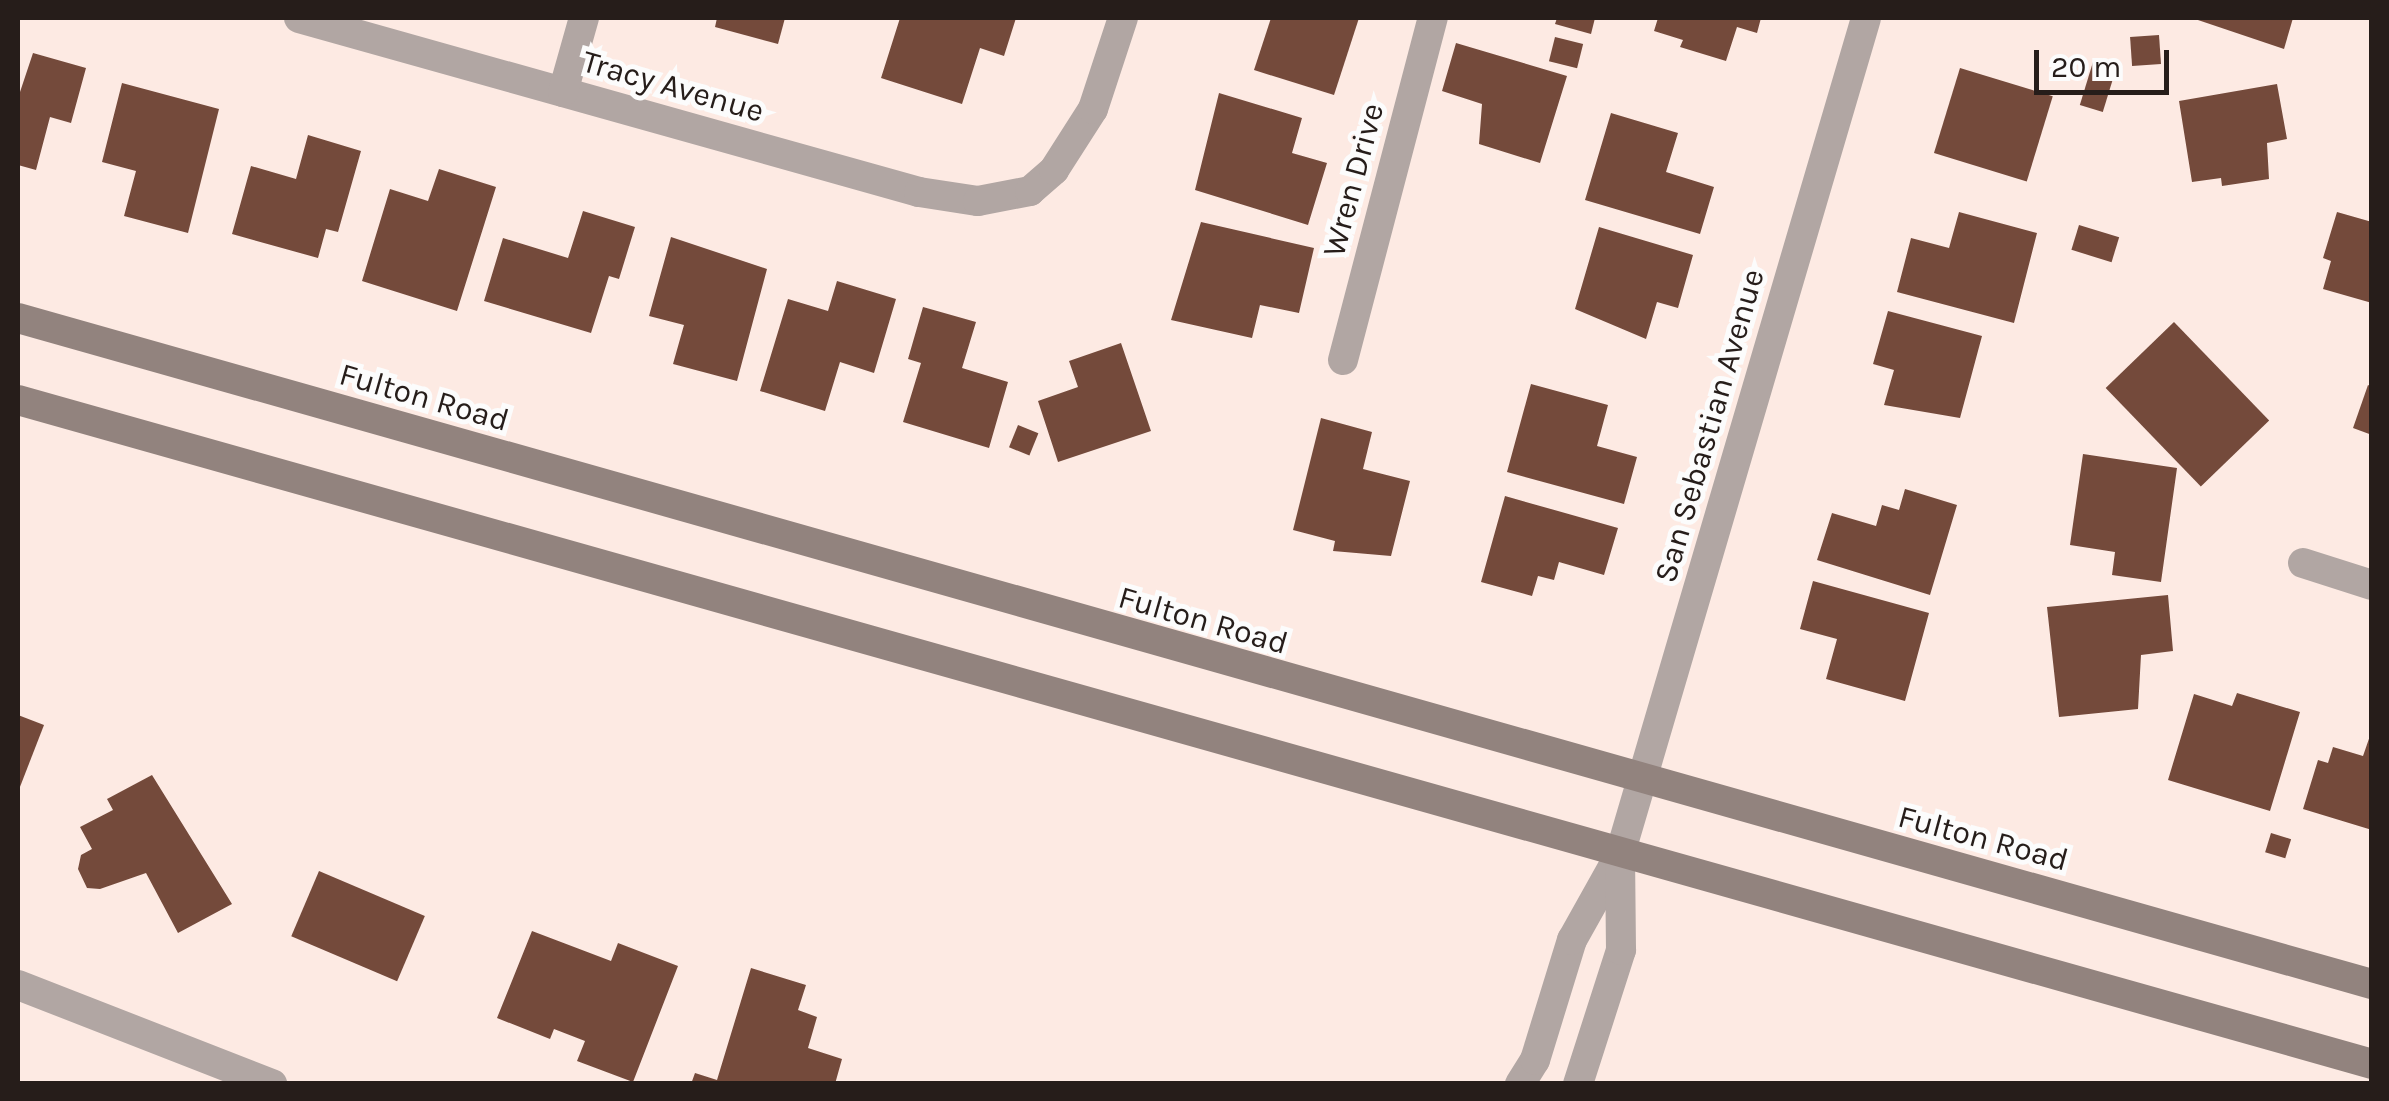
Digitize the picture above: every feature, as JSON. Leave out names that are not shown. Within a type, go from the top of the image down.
[{"type":"main road","name":"Fulton Road","points":[[18,318],[1642,782],[2372,984]]},
{"type":"main road","points":[[18,400],[2372,1064]]},
{"type":"street","name":"Tracy Avenue","points":[[299,18],[948,199],[978,201],[1030,191],[1054,170],[1093,110],[1123,18]]},
{"type":"street","points":[[563,92],[584,18]]},
{"type":"street","name":"Wren Drive","points":[[1343,360],[1432,18]]},
{"type":"street","name":"San Sebastian Avenue","points":[[1620,854],[1866,18]]},
{"type":"street","points":[[2302,563],[2372,585]]},
{"type":"street","points":[[1620,854],[1621,950],[1579,1082],[1527,1072],[1572,940],[1620,854]]},
{"type":"street","points":[[18,985],[272,1084]]},
{"type":"building","points":[[717,18],[785,18],[778,44],[715,27]]},
{"type":"building","points":[[900,18],[1016,18],[1004,56],[980,48],[962,104],[881,78]]},
{"type":"building","points":[[1271,18],[1359,18],[1334,95],[1254,70]]},
{"type":"building","points":[[1557,18],[1595,18],[1591,34],[1555,24]]},
{"type":"building","points":[[1658,18],[1761,18],[1757,33],[1737,27],[1726,61],[1680,47],[1683,40],[1654,31]]},
{"type":"building","points":[[2192,18],[2293,18],[2284,49]]},
{"type":"building","points":[[2159,35],[2161,64],[2132,66],[2130,37]]},
{"type":"building","points":[[1555,37],[1583,44],[1577,68],[1549,61]]},
{"type":"building","points":[[1456,43],[1567,76],[1540,163],[1479,144],[1482,104],[1442,91]]},
{"type":"building","points":[[33,53],[86,68],[71,123],[50,117],[36,170],[18,165],[18,98]]},
{"type":"building","points":[[2093,62],[2116,69],[2103,112],[2080,105]]},
{"type":"building","points":[[1960,68],[2053,96],[2027,181],[1934,153]]},
{"type":"building","points":[[122,83],[219,109],[188,233],[124,216],[136,171],[102,162]]},
{"type":"building","points":[[2277,84],[2287,139],[2267,143],[2269,179],[2222,186],[2221,178],[2192,182],[2179,101]]},
{"type":"building","points":[[1219,93],[1302,118],[1292,153],[1327,163],[1308,225],[1195,190]]},
{"type":"building","points":[[1611,113],[1678,133],[1666,172],[1714,187],[1700,234],[1585,200]]},
{"type":"building","points":[[308,135],[361,151],[338,232],[326,229],[318,258],[232,234],[251,166],[296,179]]},
{"type":"building","points":[[439,169],[496,187],[457,311],[362,281],[390,189],[428,201]]},
{"type":"building","points":[[583,211],[635,227],[619,279],[609,276],[591,333],[484,301],[503,238],[568,258]]},
{"type":"building","points":[[1959,212],[2037,233],[2014,323],[1897,292],[1911,238],[1949,248]]},
{"type":"building","points":[[2337,212],[2372,222],[2372,303],[2323,289],[2331,261],[2323,258]]},
{"type":"building","points":[[1201,222],[1314,248],[1299,313],[1260,305],[1252,338],[1171,320]]},
{"type":"building","points":[[2079,225],[2119,237],[2112,262],[2071,250]]},
{"type":"building","points":[[1599,227],[1693,255],[1678,308],[1657,302],[1646,339],[1575,309]]},
{"type":"building","points":[[671,237],[767,269],[737,381],[673,364],[684,325],[649,316]]},
{"type":"building","points":[[837,281],[896,299],[874,373],[840,362],[825,411],[760,391],[788,299],[828,311]]},
{"type":"building","points":[[923,307],[976,322],[962,368],[1008,382],[989,448],[903,422],[921,363],[908,359]]},
{"type":"building","points":[[1888,311],[1982,336],[1960,418],[1884,405],[1894,370],[1873,364]]},
{"type":"building","points":[[2174,322],[2269,421],[2201,487],[2106,388]]},
{"type":"building","points":[[1121,343],[1151,431],[1058,462],[1038,401],[1078,387],[1069,361]]},
{"type":"building","points":[[1531,384],[1608,405],[1597,446],[1637,457],[1624,504],[1507,472]]},
{"type":"building","points":[[2368,385],[2372,387],[2372,435],[2353,428]]},
{"type":"building","points":[[1321,418],[1372,432],[1363,469],[1410,481],[1391,556],[1333,551],[1335,541],[1293,530]]},
{"type":"building","points":[[1018,425],[1038,433],[1029,455],[1009,447]]},
{"type":"building","points":[[2083,454],[2177,468],[2161,582],[2112,575],[2115,552],[2070,545]]},
{"type":"building","points":[[1905,489],[1957,505],[1930,595],[1817,560],[1832,513],[1876,526],[1882,505],[1899,510]]},
{"type":"building","points":[[1505,496],[1618,528],[1604,575],[1559,562],[1554,580],[1538,576],[1532,596],[1481,582]]},
{"type":"building","points":[[1813,581],[1929,613],[1905,701],[1826,679],[1837,639],[1800,629]]},
{"type":"building","points":[[2168,595],[2173,651],[2141,655],[2138,709],[2059,717],[2047,607]]},
{"type":"building","points":[[2237,693],[2300,712],[2270,811],[2168,780],[2194,694],[2232,706]]},
{"type":"building","points":[[18,715],[44,725],[18,792]]},
{"type":"building","points":[[2372,730],[2372,830],[2303,809],[2318,760],[2328,763],[2333,747],[2363,756]]},
{"type":"building","points":[[152,775],[232,904],[178,933],[146,873],[100,889],[87,888],[78,869],[81,855],[92,849],[80,827],[113,810],[107,799]]},
{"type":"building","points":[[2271,833],[2291,839],[2285,858],[2265,852]]},
{"type":"building","points":[[319,871],[425,916],[397,981],[291,936]]},
{"type":"building","points":[[532,931],[611,961],[618,943],[678,966],[633,1082],[577,1061],[585,1041],[554,1029],[550,1039],[497,1018]]},
{"type":"building","points":[[751,968],[806,985],[798,1010],[817,1017],[808,1048],[842,1059],[835,1084],[691,1084],[695,1073],[717,1080]]}]
